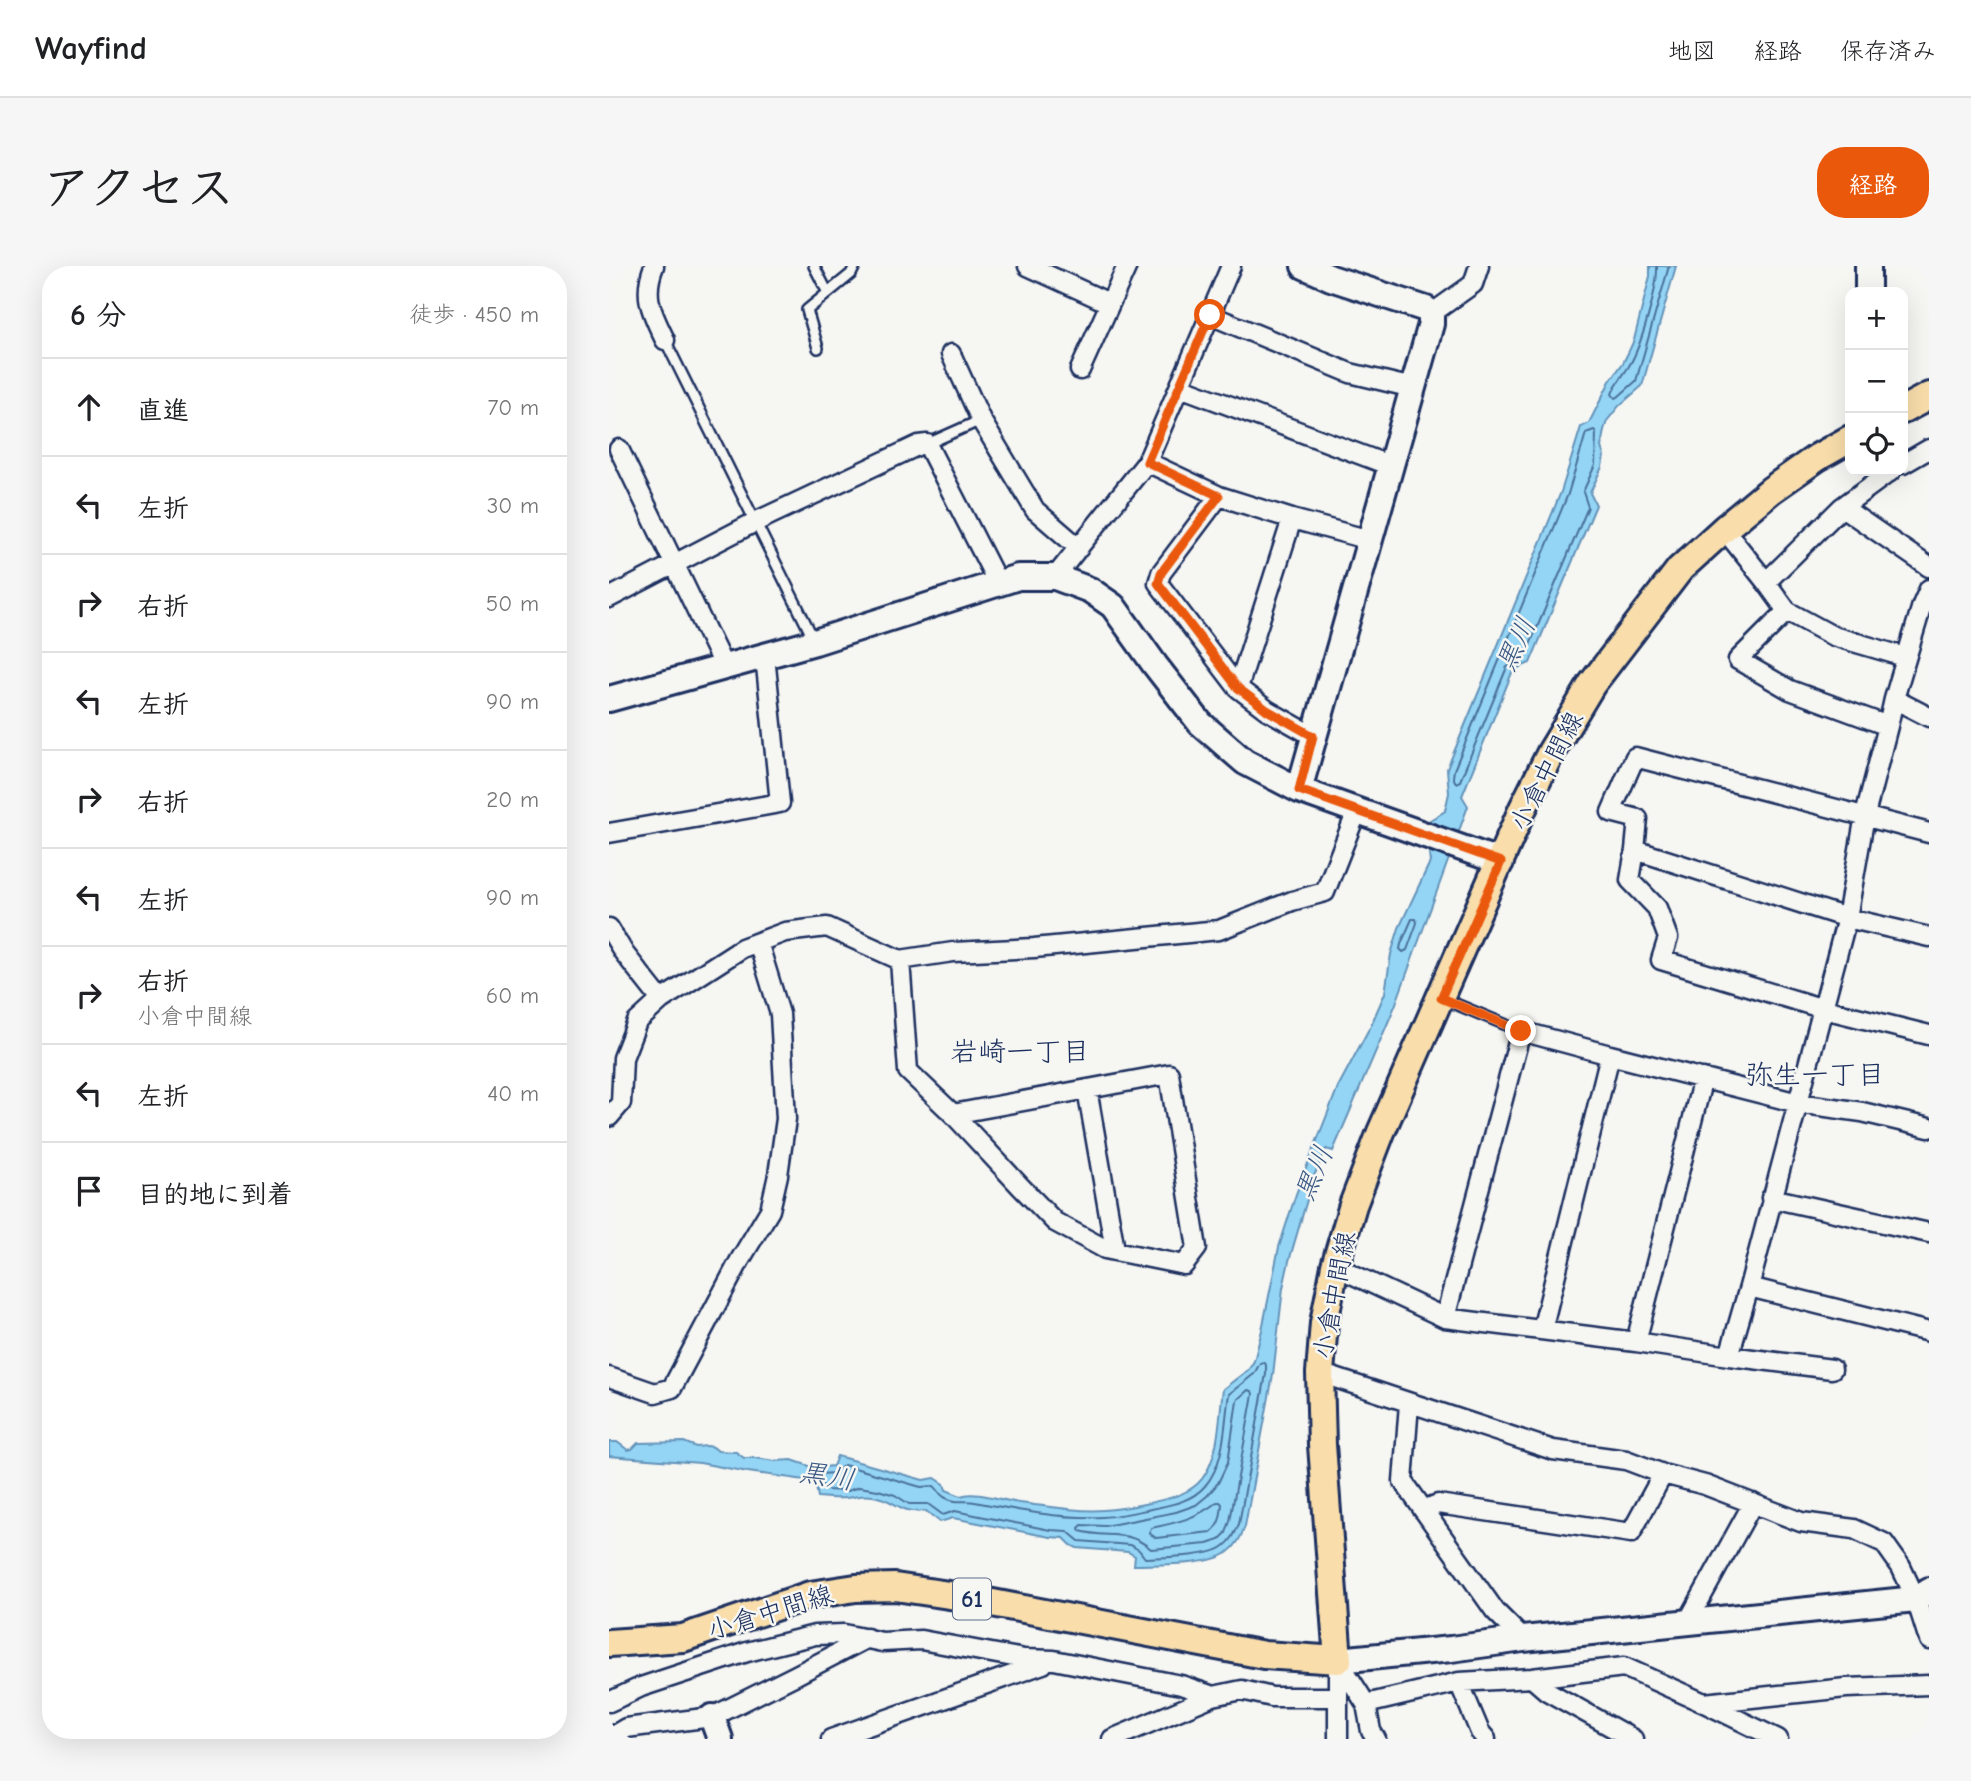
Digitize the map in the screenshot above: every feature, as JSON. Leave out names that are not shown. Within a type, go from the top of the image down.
[{"type":"main road","points":[[1908,407],[1929,396]]},
{"type":"main road","name":"小倉中間線","points":[[609,1643],[683,1638],[810,1595],[856,1588],[895,1587],[969,1598],[1264,1655],[1338,1660],[1322,1445],[1320,1373],[1324,1324],[1335,1266],[1353,1205],[1381,1132],[1524,808],[1551,752],[1592,684],[1680,569],[1724,528],[1771,490],[1845,442]]},
{"type":"street","points":[[654,266],[649,279],[648,300],[665,340]]},
{"type":"street","points":[[1028,266],[1109,303]]},
{"type":"street","points":[[1080,370],[1126,266]]},
{"type":"street","points":[[1055,577],[1147,462],[1231,266]]},
{"type":"street","points":[[1299,790],[1431,324],[1431,314],[1426,309],[1331,278],[1304,266]]},
{"type":"street","points":[[1431,314],[1473,284],[1479,266]]},
{"type":"street","points":[[1868,266],[1868,287]]},
{"type":"street","points":[[1210,315],[1350,373],[1413,388]]},
{"type":"street","points":[[951,354],[981,420],[1035,510],[1079,548]]},
{"type":"street","points":[[1180,387],[1391,466]]},
{"type":"street","points":[[609,598],[755,522],[919,445],[927,444],[997,583]]},
{"type":"street","points":[[619,449],[725,667]]},
{"type":"street","points":[[1908,461],[1929,449]]},
{"type":"street","points":[[1147,462],[1219,496],[1370,540]]},
{"type":"street","points":[[1766,582],[1842,507],[1884,476]]},
{"type":"street","points":[[1219,496],[1161,573],[1158,583],[1238,688],[1267,710],[1313,736]]},
{"type":"street","points":[[1842,507],[1929,567]]},
{"type":"street","points":[[1238,688],[1292,519]]},
{"type":"street","points":[[1724,528],[1787,611],[1833,636],[1905,657]]},
{"type":"street","points":[[609,699],[815,642],[1018,577],[1055,577],[1090,590],[1113,606],[1199,723],[1245,762],[1299,790],[1501,862]]},
{"type":"street","points":[[1729,1356],[1847,918],[1864,815],[1893,699],[1905,657],[1927,601]]},
{"type":"street","points":[[1787,611],[1738,660],[1790,690],[1888,726]]},
{"type":"street","points":[[609,833],[780,803],[765,656]]},
{"type":"street","points":[[1893,699],[1929,717]]},
{"type":"street","points":[[1929,833],[1635,757],[1611,813],[1638,819],[1630,880],[1657,908],[1668,938],[1661,960],[1824,1009],[1929,1035]]},
{"type":"street","points":[[609,1117],[621,1103],[623,1058],[637,1023],[661,1000],[741,948],[785,932],[827,927],[900,960],[953,952],[1034,948],[1219,930],[1292,901],[1325,892],[1357,811]]},
{"type":"street","points":[[1635,850],[1847,918],[1929,937]]},
{"type":"street","points":[[609,928],[624,953],[661,1000]]},
{"type":"street","points":[[609,1377],[655,1393],[672,1388],[740,1260],[770,1210],[786,1119],[780,1014],[758,942]]},
{"type":"street","points":[[900,960],[908,1071],[953,1114],[1055,1222],[1105,1248],[1184,1265],[1197,1248],[1169,1074],[953,1114]]},
{"type":"street","points":[[1445,1318],[1521,1031],[1798,1103],[1862,1112],[1929,1128]]},
{"type":"street","points":[[1542,1330],[1610,1055]]},
{"type":"street","points":[[1636,1342],[1703,1078]]},
{"type":"street","points":[[1087,1089],[1115,1250]]},
{"type":"street","points":[[1771,1198],[1929,1233]]},
{"type":"street","points":[[1335,1266],[1445,1318],[1832,1369]]},
{"type":"street","points":[[1749,1287],[1929,1332]]},
{"type":"street","points":[[1320,1373],[1553,1450],[1626,1460],[1663,1474],[1705,1485],[1801,1522],[1854,1529],[1884,1543],[1923,1594],[1929,1640]]},
{"type":"street","points":[[1409,1404],[1403,1481],[1495,1611],[1523,1639]]},
{"type":"street","points":[[1423,1510],[1438,1504],[1631,1533],[1663,1474]]},
{"type":"street","points":[[1687,1623],[1753,1503]]},
{"type":"street","points":[[1338,1660],[1687,1623],[1923,1594]]},
{"type":"street","points":[[609,1702],[641,1687],[747,1652],[815,1635],[844,1634],[882,1642],[921,1640],[1024,1659],[1054,1660],[1181,1685],[1213,1696]]},
{"type":"street","points":[[609,1738],[626,1728],[716,1728],[796,1675],[867,1638]]},
{"type":"street","points":[[831,1739],[1054,1660]]},
{"type":"street","points":[[1338,1660],[1338,1739]]},
{"type":"street","points":[[1338,1660],[1366,1704],[1371,1731],[1376,1739]]},
{"type":"street","points":[[1366,1704],[1459,1682],[1532,1678],[1624,1667],[1778,1739]]},
{"type":"street","points":[[1532,1678],[1547,1691],[1633,1739]]},
{"type":"street","points":[[1459,1682],[1480,1732],[1486,1739]]},
{"type":"street","points":[[1704,1703],[1846,1688],[1929,1685]]},
{"type":"street","points":[[1112,1739],[1213,1696],[1242,1690],[1272,1697],[1337,1697]]},
{"type":"lane","points":[[814,266],[828,293]]},
{"type":"lane","points":[[818,348],[807,310],[851,274],[855,266]]},
{"type":"lane","points":[[665,340],[815,642]]},
{"type":"lane","points":[[927,444],[981,420]]},
{"type":"lane","points":[[1441,998],[1521,1031]]},
{"type":"water","name":"黒川","points":[[1650,266],[1676,266],[1642,386],[1619,406],[1607,421],[1601,447],[1604,456],[1602,467],[1590,493],[1596,505],[1530,663],[1513,670],[1462,796],[1468,806],[1395,1006],[1333,1151],[1326,1149],[1314,1176],[1283,1288],[1273,1375],[1245,1526],[1233,1547],[1227,1553],[1208,1560],[1183,1564],[1134,1565],[1135,1556],[1128,1552],[1077,1548],[1064,1538],[953,1518],[940,1522],[926,1511],[904,1509],[888,1500],[873,1496],[818,1497],[816,1487],[805,1480],[700,1463],[609,1456],[609,1442],[617,1442],[628,1450],[638,1443],[684,1442],[696,1447],[707,1446],[718,1451],[736,1452],[744,1458],[792,1460],[815,1468],[833,1466],[837,1456],[923,1480],[935,1478],[944,1484],[946,1490],[961,1496],[981,1495],[1019,1503],[1083,1510],[1112,1509],[1159,1501],[1187,1491],[1200,1481],[1214,1454],[1223,1389],[1249,1369],[1254,1361],[1279,1247],[1296,1194],[1338,1087],[1385,993],[1391,954],[1399,928],[1430,862],[1430,820],[1445,811],[1449,793],[1447,769],[1561,492],[1581,427],[1589,423],[1634,340],[1650,276]]},
{"type":"district","name":"岩崎一丁目","points":[[1020,1051]]},
{"type":"district","name":"弥生一丁目","points":[[1815,1074]]},
{"type":"route","points":[[1210,315],[1147,462],[1219,496],[1161,573],[1158,583],[1238,688],[1267,710],[1313,736],[1299,790],[1501,862],[1441,998],[1521,1031]]}]
